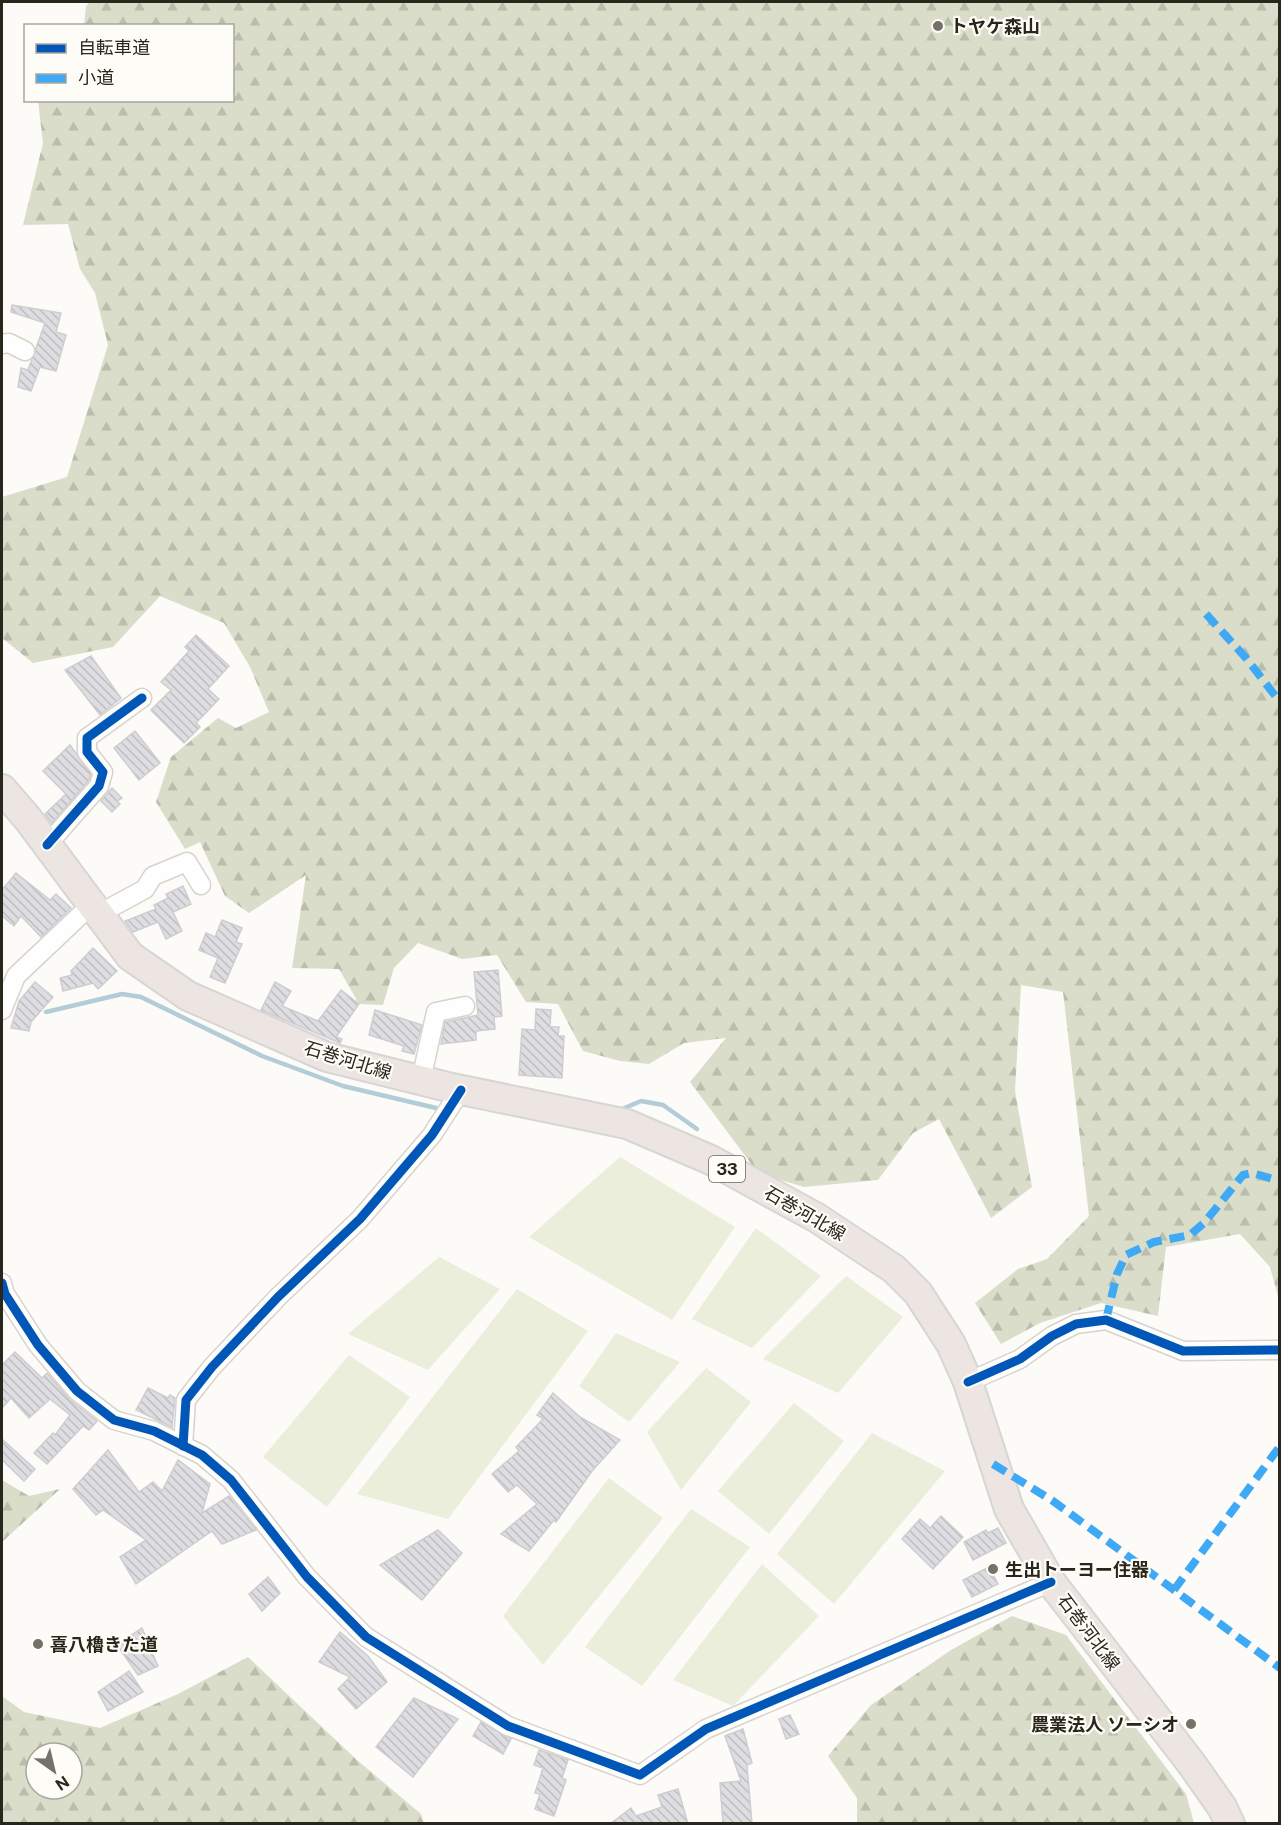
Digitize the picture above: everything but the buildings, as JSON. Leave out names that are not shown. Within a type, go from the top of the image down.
[{"type":"main road","name":"石巻河北線","points":[[2,789],[28,819],[94,911],[130,956],[188,996],[327,1057],[461,1090],[627,1124],[711,1160],[817,1218],[894,1269],[918,1293],[951,1344],[968,1382],[1009,1509],[1051,1582],[1191,1763],[1222,1807],[1230,1824]]},
{"type":"street","points":[[2,344],[9,343],[25,351]]},
{"type":"street","points":[[47,845],[99,786],[102,772],[87,752],[87,738],[142,698]]},
{"type":"street","points":[[2,1010],[16,976],[94,911],[145,890],[153,876],[187,862],[201,885]]},
{"type":"street","points":[[421,1080],[436,1012],[465,1006]]},
{"type":"street","points":[[183,1446],[186,1400],[212,1367],[278,1297],[360,1219],[432,1135],[461,1090]]},
{"type":"street","points":[[2,1282],[5,1294],[38,1345],[77,1391],[114,1420],[154,1431],[202,1455],[231,1480],[307,1577],[366,1637],[508,1726],[640,1775],[706,1729],[1051,1582]]},
{"type":"street","points":[[968,1382],[1020,1359],[1052,1336],[1076,1324],[1106,1320],[1183,1351],[1280,1350]]},
{"type":"green space","points":[[90,2],[1279,2],[1279,1300],[1270,1267],[1240,1234],[1166,1247],[1158,1316],[1101,1303],[1040,1323],[1001,1344],[975,1303],[1018,1269],[1047,1259],[1089,1216],[1063,992],[1021,985],[1015,1091],[1032,1187],[991,1218],[939,1119],[913,1133],[878,1180],[804,1187],[758,1173],[690,1082],[726,1038],[684,1043],[649,1064],[620,1061],[583,1051],[558,1004],[526,1002],[497,955],[462,959],[418,943],[394,968],[383,1005],[359,1004],[339,969],[292,968],[306,875],[249,913],[225,896],[200,842],[185,849],[156,802],[171,757],[218,718],[236,728],[269,712],[250,667],[224,623],[160,596],[113,647],[33,663],[2,638],[2,497],[67,477],[108,345],[95,293],[80,269],[68,224],[23,225],[43,143],[38,102],[234,102],[234,24],[84,24],[86,6]]},
{"type":"green space","points":[[620,1157],[735,1227],[672,1320],[529,1237]]},
{"type":"green space","points":[[756,1228],[821,1276],[752,1348],[692,1319]]},
{"type":"green space","points":[[439,1257],[500,1289],[428,1370],[348,1334]]},
{"type":"green space","points":[[846,1276],[903,1317],[838,1393],[763,1359]]},
{"type":"green space","points":[[517,1289],[588,1331],[448,1519],[357,1494]]},
{"type":"green space","points":[[616,1333],[680,1362],[629,1422],[579,1386]]},
{"type":"green space","points":[[349,1355],[410,1397],[327,1507],[263,1457]]},
{"type":"green space","points":[[706,1368],[751,1402],[681,1490],[647,1432]]},
{"type":"green space","points":[[794,1403],[844,1441],[769,1534],[718,1491]]},
{"type":"green space","points":[[872,1433],[945,1471],[834,1604],[777,1554]]},
{"type":"green space","points":[[609,1478],[663,1518],[543,1665],[503,1616]]},
{"type":"green space","points":[[2,1480],[29,1496],[60,1489],[2,1542]]},
{"type":"green space","points":[[691,1509],[750,1547],[642,1686],[585,1647]]},
{"type":"green space","points":[[762,1564],[819,1616],[733,1706],[673,1680]]},
{"type":"green space","points":[[1012,1616],[1066,1635],[1186,1794],[1194,1823],[857,1823],[857,1798],[828,1756],[871,1705],[951,1650]]},
{"type":"green space","points":[[248,1657],[357,1760],[421,1814],[424,1823],[2,1823],[2,1696],[24,1712],[100,1728],[178,1694]]},
{"type":"waterway","points":[[46,1012],[122,994],[141,997],[262,1056],[343,1086],[436,1108]]},
{"type":"waterway","points":[[620,1110],[641,1101],[663,1105],[697,1129]]},
{"type":"marked path","points":[[1206,614],[1246,658],[1280,702]]},
{"type":"marked path","points":[[1106,1320],[1117,1274],[1126,1255],[1154,1242],[1190,1235],[1204,1223],[1243,1175],[1252,1173],[1280,1181]]},
{"type":"marked path","points":[[1174,1590],[1280,1446]]},
{"type":"marked path","points":[[993,1464],[1053,1501],[1280,1668]]},
{"type":"cycle path","points":[[47,845],[99,786],[103,772],[87,752],[87,738],[142,698]]},
{"type":"cycle path","points":[[183,1446],[186,1400],[212,1367],[278,1297],[360,1219],[432,1135],[461,1090]]},
{"type":"cycle path","points":[[2,1283],[5,1294],[38,1345],[77,1391],[114,1420],[154,1431],[202,1455],[231,1480],[307,1577],[366,1637],[508,1726],[640,1775],[706,1729],[1051,1582]]},
{"type":"cycle path","points":[[968,1382],[1020,1359],[1052,1336],[1076,1324],[1106,1320],[1183,1351],[1280,1350]]},
{"type":"place","name":"トヤケ森山","points":[[938,26]]},
{"type":"place","name":"生出トーヨー住器","points":[[993,1569]]},
{"type":"place","name":"喜八櫓きた道","points":[[38,1644]]},
{"type":"place","name":"農業法人 ソーシオ","points":[[1191,1724]]}]
